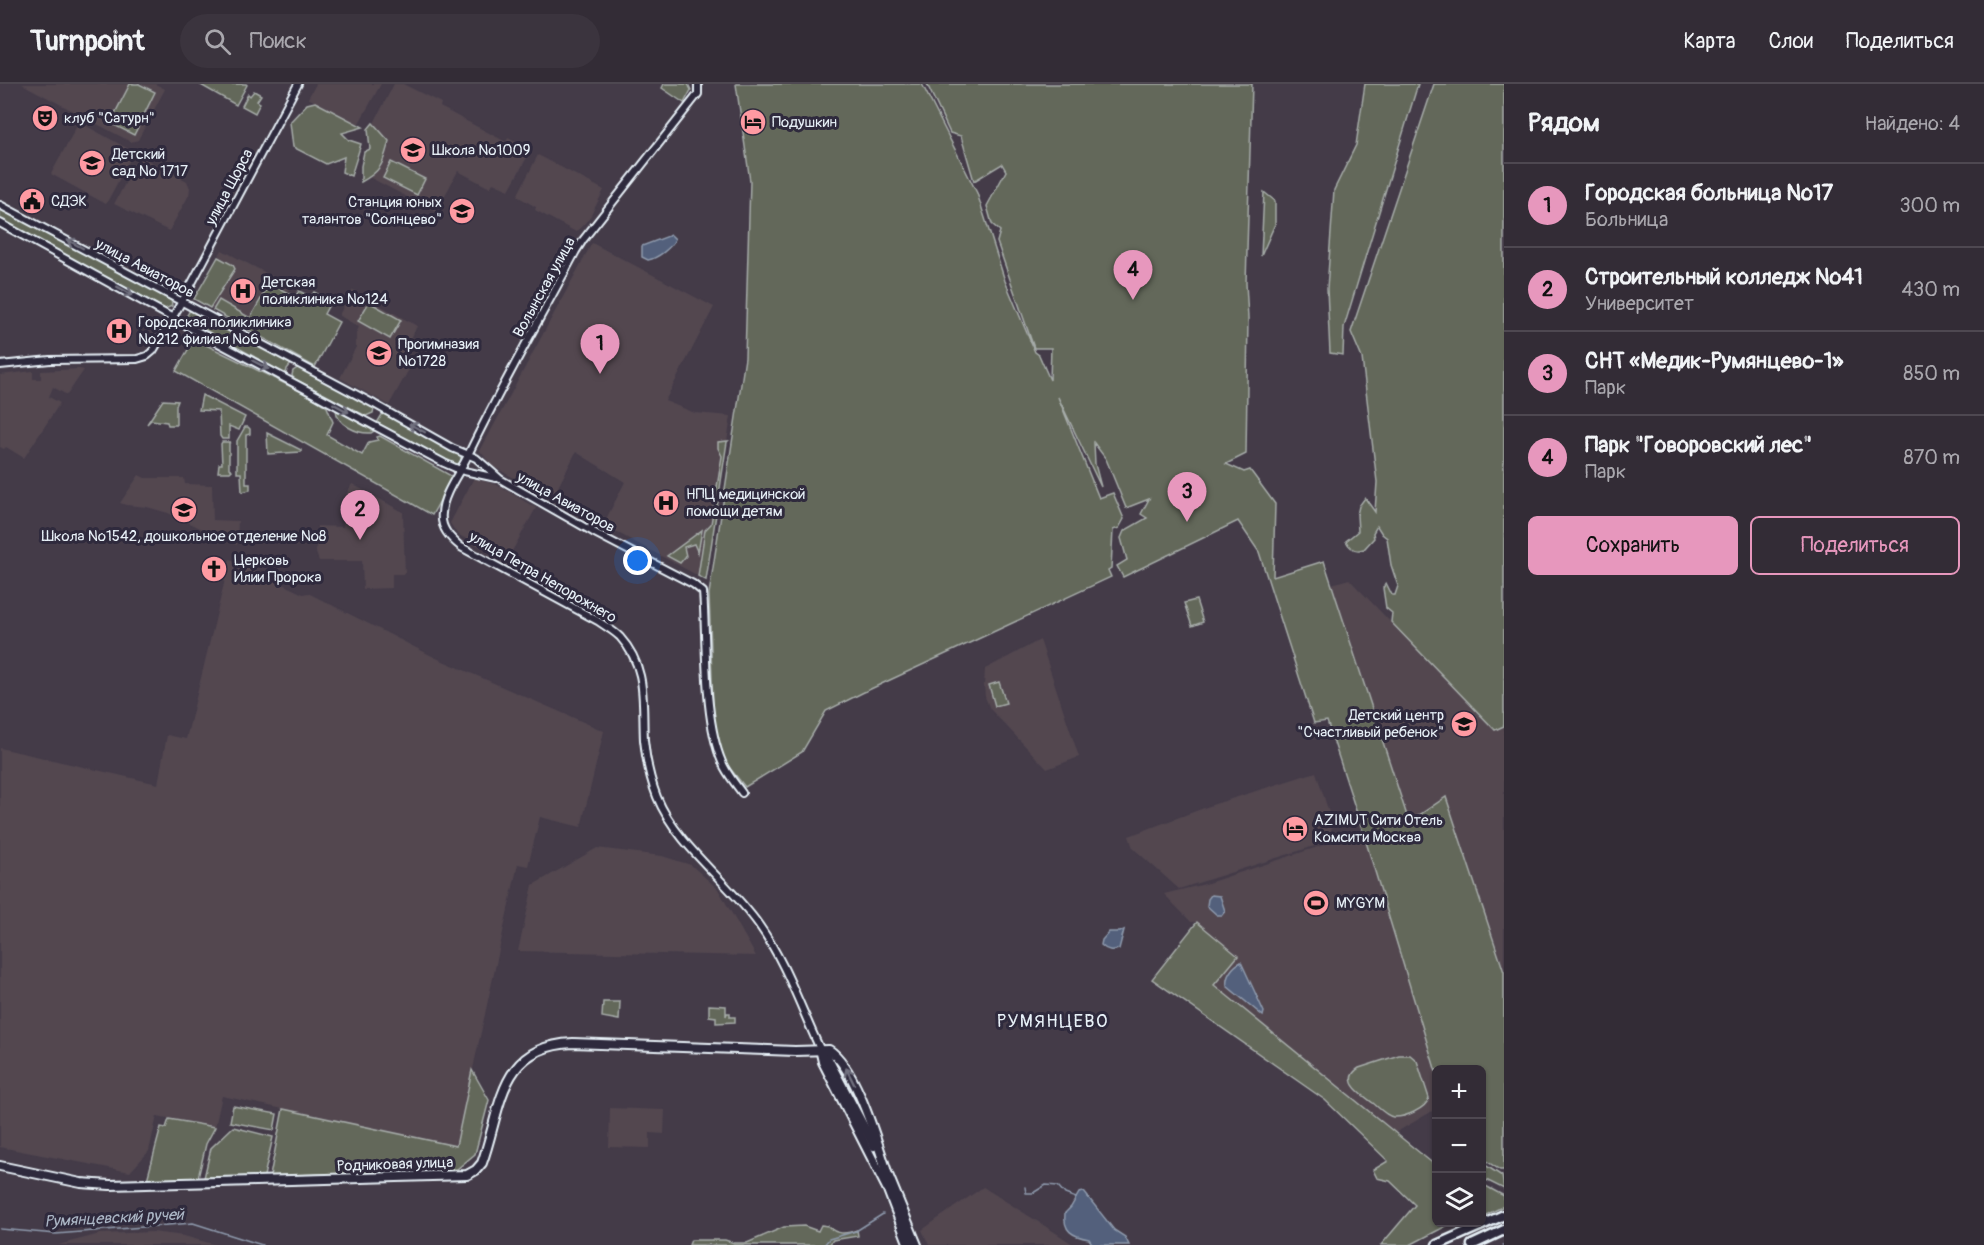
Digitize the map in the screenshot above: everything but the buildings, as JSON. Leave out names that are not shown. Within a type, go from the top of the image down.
[{"type":"highway","points":[[1437,1245],[1504,1215]]},
{"type":"highway","points":[[1472,1245],[1504,1230]]},
{"type":"main road","name":"Родниковая улица","points":[[0,1166],[81,1183],[110,1185],[461,1176],[472,1173],[482,1163],[510,1075],[522,1060],[543,1048],[573,1043],[821,1051]]},
{"type":"main road","points":[[821,1051],[829,1050],[842,1061],[868,1115],[886,1169],[917,1245]]},
{"type":"main road","name":"улица Петра Непорожнего","points":[[821,1051],[823,1062],[888,1190],[909,1245]]},
{"type":"street","name":"улица Щорса","points":[[0,365],[50,360],[142,358],[153,351],[182,302],[298,84]]},
{"type":"street","name":"Волынская улица","points":[[468,456],[583,240],[698,94],[698,84]]},
{"type":"street","name":"улица Авиаторов","points":[[0,205],[468,456],[476,458],[500,479],[593,532],[693,584],[703,592],[710,706],[716,744],[722,764],[742,793]]},
{"type":"street","name":"улица Авиаторов","points":[[0,223],[444,463],[460,470],[500,479]]},
{"type":"street","points":[[460,470],[468,456]]},
{"type":"street","name":"улица Петра Непорожнего","points":[[460,470],[442,509],[442,522],[450,538],[471,552],[598,621],[618,635],[632,653],[641,674],[647,767],[658,798],[673,826],[750,912],[768,938],[783,964],[821,1051]]},
{"type":"shaded area","points":[[22,84],[155,84],[165,89],[138,140],[131,142]]},
{"type":"shaded area","points":[[316,84],[381,84],[358,125],[308,98]]},
{"type":"shaded area","name":"Школа №1009","points":[[394,84],[403,84],[441,103],[440,107],[506,142],[508,138],[531,150],[509,190],[493,183],[490,188],[458,171],[436,212],[369,177],[390,140],[371,129]]},
{"type":"shaded area","name":"Детский сад № 1717","points":[[79,122],[134,152],[106,204],[51,174]]},
{"type":"shaded area","points":[[538,155],[604,190],[589,219],[576,232],[535,210],[536,207],[517,196]]},
{"type":"shaded area","points":[[140,156],[187,181],[190,188],[189,195],[169,231],[114,204]]},
{"type":"shaded area","points":[[592,243],[714,307],[665,401],[695,413],[731,416],[706,580],[603,525],[625,482],[576,452],[552,499],[492,466],[480,451]]},
{"type":"shaded area","points":[[222,250],[291,286],[263,336],[194,300]]},
{"type":"shaded area","name":"Прогимназия №1728","points":[[353,290],[417,326],[402,358],[412,364],[389,405],[340,378],[356,347],[356,333],[359,327],[340,316]]},
{"type":"shaded area","points":[[84,370],[67,395],[53,387],[49,397],[60,403],[24,458],[6,447],[4,449],[0,447],[0,375],[33,371],[33,379],[41,379],[41,371]]},
{"type":"shaded area","name":"Школа №1542, дошкольное отделение №8","points":[[139,475],[145,478],[184,478],[185,484],[212,485],[213,520],[238,521],[237,545],[168,513],[120,503]]},
{"type":"shaded area","points":[[474,478],[497,485],[536,508],[511,553],[581,592],[577,599],[457,534],[450,523]]},
{"type":"shaded area","points":[[352,484],[403,512],[405,574],[392,574],[392,588],[363,589],[362,561],[319,561],[316,553],[317,526],[343,527],[345,497]]},
{"type":"shaded area","points":[[230,559],[303,594],[308,593],[434,657],[604,731],[581,827],[540,817],[528,866],[518,864],[456,1146],[222,1096],[215,1127],[157,1116],[149,1151],[130,1172],[0,1147],[0,748],[158,784],[167,735],[186,739]]},
{"type":"shaded area","points":[[1349,579],[1495,730],[1504,726],[1504,972],[1446,798],[1409,823],[1332,584]]},
{"type":"shaded area","points":[[1040,640],[1079,757],[1047,769],[990,709],[985,697],[984,685],[985,669]]},
{"type":"shaded area","points":[[1316,772],[1333,825],[1327,842],[1179,889],[1133,848],[1129,836],[1212,805]]},
{"type":"shaded area","points":[[1363,832],[1434,1065],[1432,1065],[1432,1111],[1395,1133],[1213,985],[1197,922],[1191,922],[1164,894],[1205,884]]},
{"type":"shaded area","points":[[597,848],[662,856],[691,865],[718,889],[756,956],[518,951],[533,885]]},
{"type":"shaded area","points":[[610,1108],[665,1110],[664,1134],[650,1133],[650,1148],[609,1147]]},
{"type":"shaded area","points":[[983,1187],[1074,1245],[929,1245],[922,1230]]},
{"type":"shaded area","points":[[153,1232],[184,1236],[216,1245],[58,1245],[100,1234]]},
{"type":"green space","points":[[130,84],[139,84],[155,92],[134,135],[110,123]]},
{"type":"green space","points":[[199,84],[246,84],[247,85],[236,105]]},
{"type":"green space","points":[[664,84],[688,84],[691,90],[684,103],[662,88]]},
{"type":"green space","points":[[736,84],[922,84],[977,193],[1005,281],[1035,352],[1039,355],[1050,380],[1051,348],[1034,348],[997,242],[1000,231],[992,224],[987,206],[1006,171],[1002,164],[974,181],[961,136],[950,133],[927,84],[1252,84],[1246,283],[1248,318],[1246,454],[1226,464],[1244,472],[1250,470],[1275,504],[1273,577],[1324,561],[1409,822],[1446,797],[1504,972],[1504,1170],[1500,1170],[1486,1161],[1486,1065],[1434,1065],[1327,721],[1314,723],[1259,552],[1238,521],[1123,577],[1117,566],[1127,560],[1121,538],[1124,531],[1147,518],[1141,514],[1149,499],[1126,508],[1106,459],[1094,443],[1095,464],[1101,487],[1058,397],[1099,498],[1113,493],[1124,519],[1119,528],[1113,530],[1111,568],[1108,570],[1111,577],[826,711],[802,752],[745,787],[717,752],[709,594],[745,358],[750,181]]},
{"type":"green space","points":[[1365,84],[1418,84],[1344,327],[1343,355],[1330,353],[1327,289],[1334,190],[1356,145]]},
{"type":"green space","points":[[1434,84],[1504,84],[1504,726],[1495,730],[1391,622],[1392,613],[1386,608],[1383,588],[1386,583],[1392,595],[1395,595],[1398,586],[1391,565],[1387,538],[1377,526],[1373,533],[1374,538],[1364,549],[1353,549],[1346,541],[1358,531],[1357,515],[1359,506],[1365,498],[1375,512],[1377,482],[1362,358],[1351,332]]},
{"type":"green space","points":[[254,91],[261,95],[257,101],[260,103],[255,113],[242,106],[248,94],[250,96]]},
{"type":"green space","points":[[315,102],[363,127],[342,133],[349,140],[361,144],[351,176],[342,172],[344,157],[326,164],[293,147],[290,122],[307,104]]},
{"type":"green space","points":[[373,123],[389,141],[381,166],[361,182],[364,152],[370,149],[368,129]]},
{"type":"green space","points":[[391,162],[425,179],[417,195],[383,178]]},
{"type":"green space","points":[[1264,192],[1275,201],[1275,224],[1261,256]]},
{"type":"green space","points":[[0,207],[171,299],[172,306],[165,309],[0,220]]},
{"type":"green space","points":[[218,257],[233,265],[235,269],[210,308],[194,299]]},
{"type":"green space","points":[[275,286],[295,297],[299,291],[311,297],[314,292],[331,301],[324,314],[339,322],[315,367],[213,310],[219,300],[250,318],[266,290]]},
{"type":"green space","points":[[369,302],[401,320],[390,339],[358,321]]},
{"type":"green space","points":[[190,310],[291,364],[286,374],[185,319]]},
{"type":"green space","points":[[194,339],[312,397],[327,407],[333,422],[327,435],[362,455],[369,442],[378,440],[377,437],[380,436],[453,477],[432,515],[176,371]]},
{"type":"green space","points":[[299,367],[372,406],[373,413],[366,416],[293,378],[293,371]]},
{"type":"green space","points":[[202,395],[245,417],[239,430],[229,426],[229,439],[222,439],[220,436],[219,411],[199,410]]},
{"type":"green space","points":[[163,400],[178,401],[176,425],[151,420],[147,424]]},
{"type":"green space","points":[[336,410],[374,431],[366,433],[354,430],[340,420]]},
{"type":"green space","points":[[383,413],[460,455],[462,462],[455,465],[377,423]]},
{"type":"green space","points":[[245,427],[250,429],[250,434],[246,435],[246,484],[250,484],[250,490],[242,492],[241,473],[237,473],[237,441]]},
{"type":"green space","points":[[267,433],[301,450],[301,452],[268,454]]},
{"type":"green space","points":[[728,441],[706,580],[698,576],[705,530],[711,524],[722,456],[718,442]]},
{"type":"green space","points":[[222,442],[231,442],[229,443],[229,468],[232,470],[230,472],[218,472],[219,464],[222,464]]},
{"type":"green space","points":[[702,530],[698,553],[694,544],[684,547],[686,556],[680,563],[667,556]]},
{"type":"green space","points":[[1196,600],[1203,622],[1192,626],[1184,603]]},
{"type":"green space","points":[[999,682],[1006,703],[995,706],[989,685]]},
{"type":"green space","points":[[1197,922],[1238,956],[1214,985],[1432,1163],[1432,1227],[1444,1227],[1410,1245],[1381,1245],[1415,1205],[1390,1181],[1377,1178],[1373,1170],[1388,1161],[1325,1100],[1152,979]]},
{"type":"green space","points":[[603,1002],[620,1002],[619,1020],[602,1017]]},
{"type":"green space","points":[[709,1005],[726,1006],[726,1016],[730,1013],[730,1017],[735,1017],[735,1022],[716,1023],[716,1017],[709,1016]]},
{"type":"green space","points":[[1399,1055],[1410,1055],[1417,1061],[1429,1098],[1424,1106],[1414,1112],[1393,1117],[1359,1092],[1351,1078],[1359,1068]]},
{"type":"green space","points":[[472,1070],[489,1100],[475,1154],[457,1169],[270,1176],[283,1109],[456,1146]]},
{"type":"green space","points":[[233,1106],[277,1114],[274,1130],[230,1122]]},
{"type":"green space","points":[[169,1119],[215,1127],[206,1144],[198,1178],[147,1180],[161,1127],[166,1128]]},
{"type":"green space","points":[[233,1127],[273,1137],[264,1176],[204,1178],[211,1148]]},
{"type":"green space","points":[[1486,1166],[1502,1176],[1504,1189],[1486,1180]]},
{"type":"green space","points":[[1486,1186],[1504,1196],[1504,1206],[1486,1215]]},
{"type":"green space","points":[[821,1225],[841,1233],[857,1230],[858,1236],[833,1240],[829,1245],[689,1245],[691,1240],[725,1240],[747,1243],[784,1227],[804,1226],[818,1231]]},
{"type":"water","points":[[671,235],[675,239],[664,252],[648,260],[642,257],[642,246]]},
{"type":"water","points":[[1211,895],[1220,896],[1225,911],[1222,915],[1217,915],[1207,906]]},
{"type":"water","points":[[1124,930],[1119,949],[1110,950],[1101,945],[1109,932]]},
{"type":"water","points":[[1241,962],[1264,1012],[1263,1016],[1227,986],[1230,972]]},
{"type":"water","points":[[1084,1192],[1114,1230],[1125,1237],[1129,1245],[1093,1245],[1089,1239],[1070,1232],[1067,1228],[1065,1213],[1079,1193]]},
{"type":"waterway","name":"Румянцевский ручей","points":[[1025,1187],[1026,1193],[1033,1193],[1046,1185],[1058,1186],[1065,1194],[1076,1198]]},
{"type":"waterway","name":"Румянцевский ручей","points":[[824,1245],[829,1239],[856,1231],[883,1214]]},
{"type":"waterway","name":"Румянцевский ручей","points":[[0,1229],[56,1234],[193,1223],[262,1245]]},
{"type":"place","name":"клуб \"Сатурн\"","points":[[45,118]]},
{"type":"place","name":"Подушкин","points":[[753,122]]},
{"type":"place","name":"Школа №1009","points":[[413,150]]},
{"type":"place","name":"Детский сад № 1717","points":[[92,163]]},
{"type":"place","name":"СДЭК","points":[[32,201]]},
{"type":"place","name":"Станция юных талантов \"Солнцево\"","points":[[462,211]]},
{"type":"place","name":"Детская поликлиника №124","points":[[243,291]]},
{"type":"place","name":"Парк \"Говоровский лес\"","points":[[1133,300]]},
{"type":"place","name":"Городская поликлиника №212 филиал №6","points":[[119,331]]},
{"type":"place","name":"Прогимназия №1728","points":[[379,353]]},
{"type":"place","name":"Городская больница №17","points":[[600,374]]},
{"type":"place","name":"НПЦ медицинской помощи детям","points":[[666,503]]},
{"type":"place","name":"Школа №1542, дошкольное отделение №8","points":[[184,510]]},
{"type":"place","name":"СНТ «Медик-Румянцево-1»","points":[[1187,522]]},
{"type":"place","name":"Строительный колледж №41","points":[[360,540]]},
{"type":"place","name":"Церковь Илии Пророка","points":[[214,569]]},
{"type":"place","name":"Детский центр \"Счастливый ребенок\"","points":[[1464,724]]},
{"type":"place","name":"AZIMUT Сити Отель Комсити Москва","points":[[1295,829]]},
{"type":"place","name":"MYGYM","points":[[1316,903]]},
{"type":"district","name":"РУМЯНЦЕВО","points":[[1053,1021]]}]
